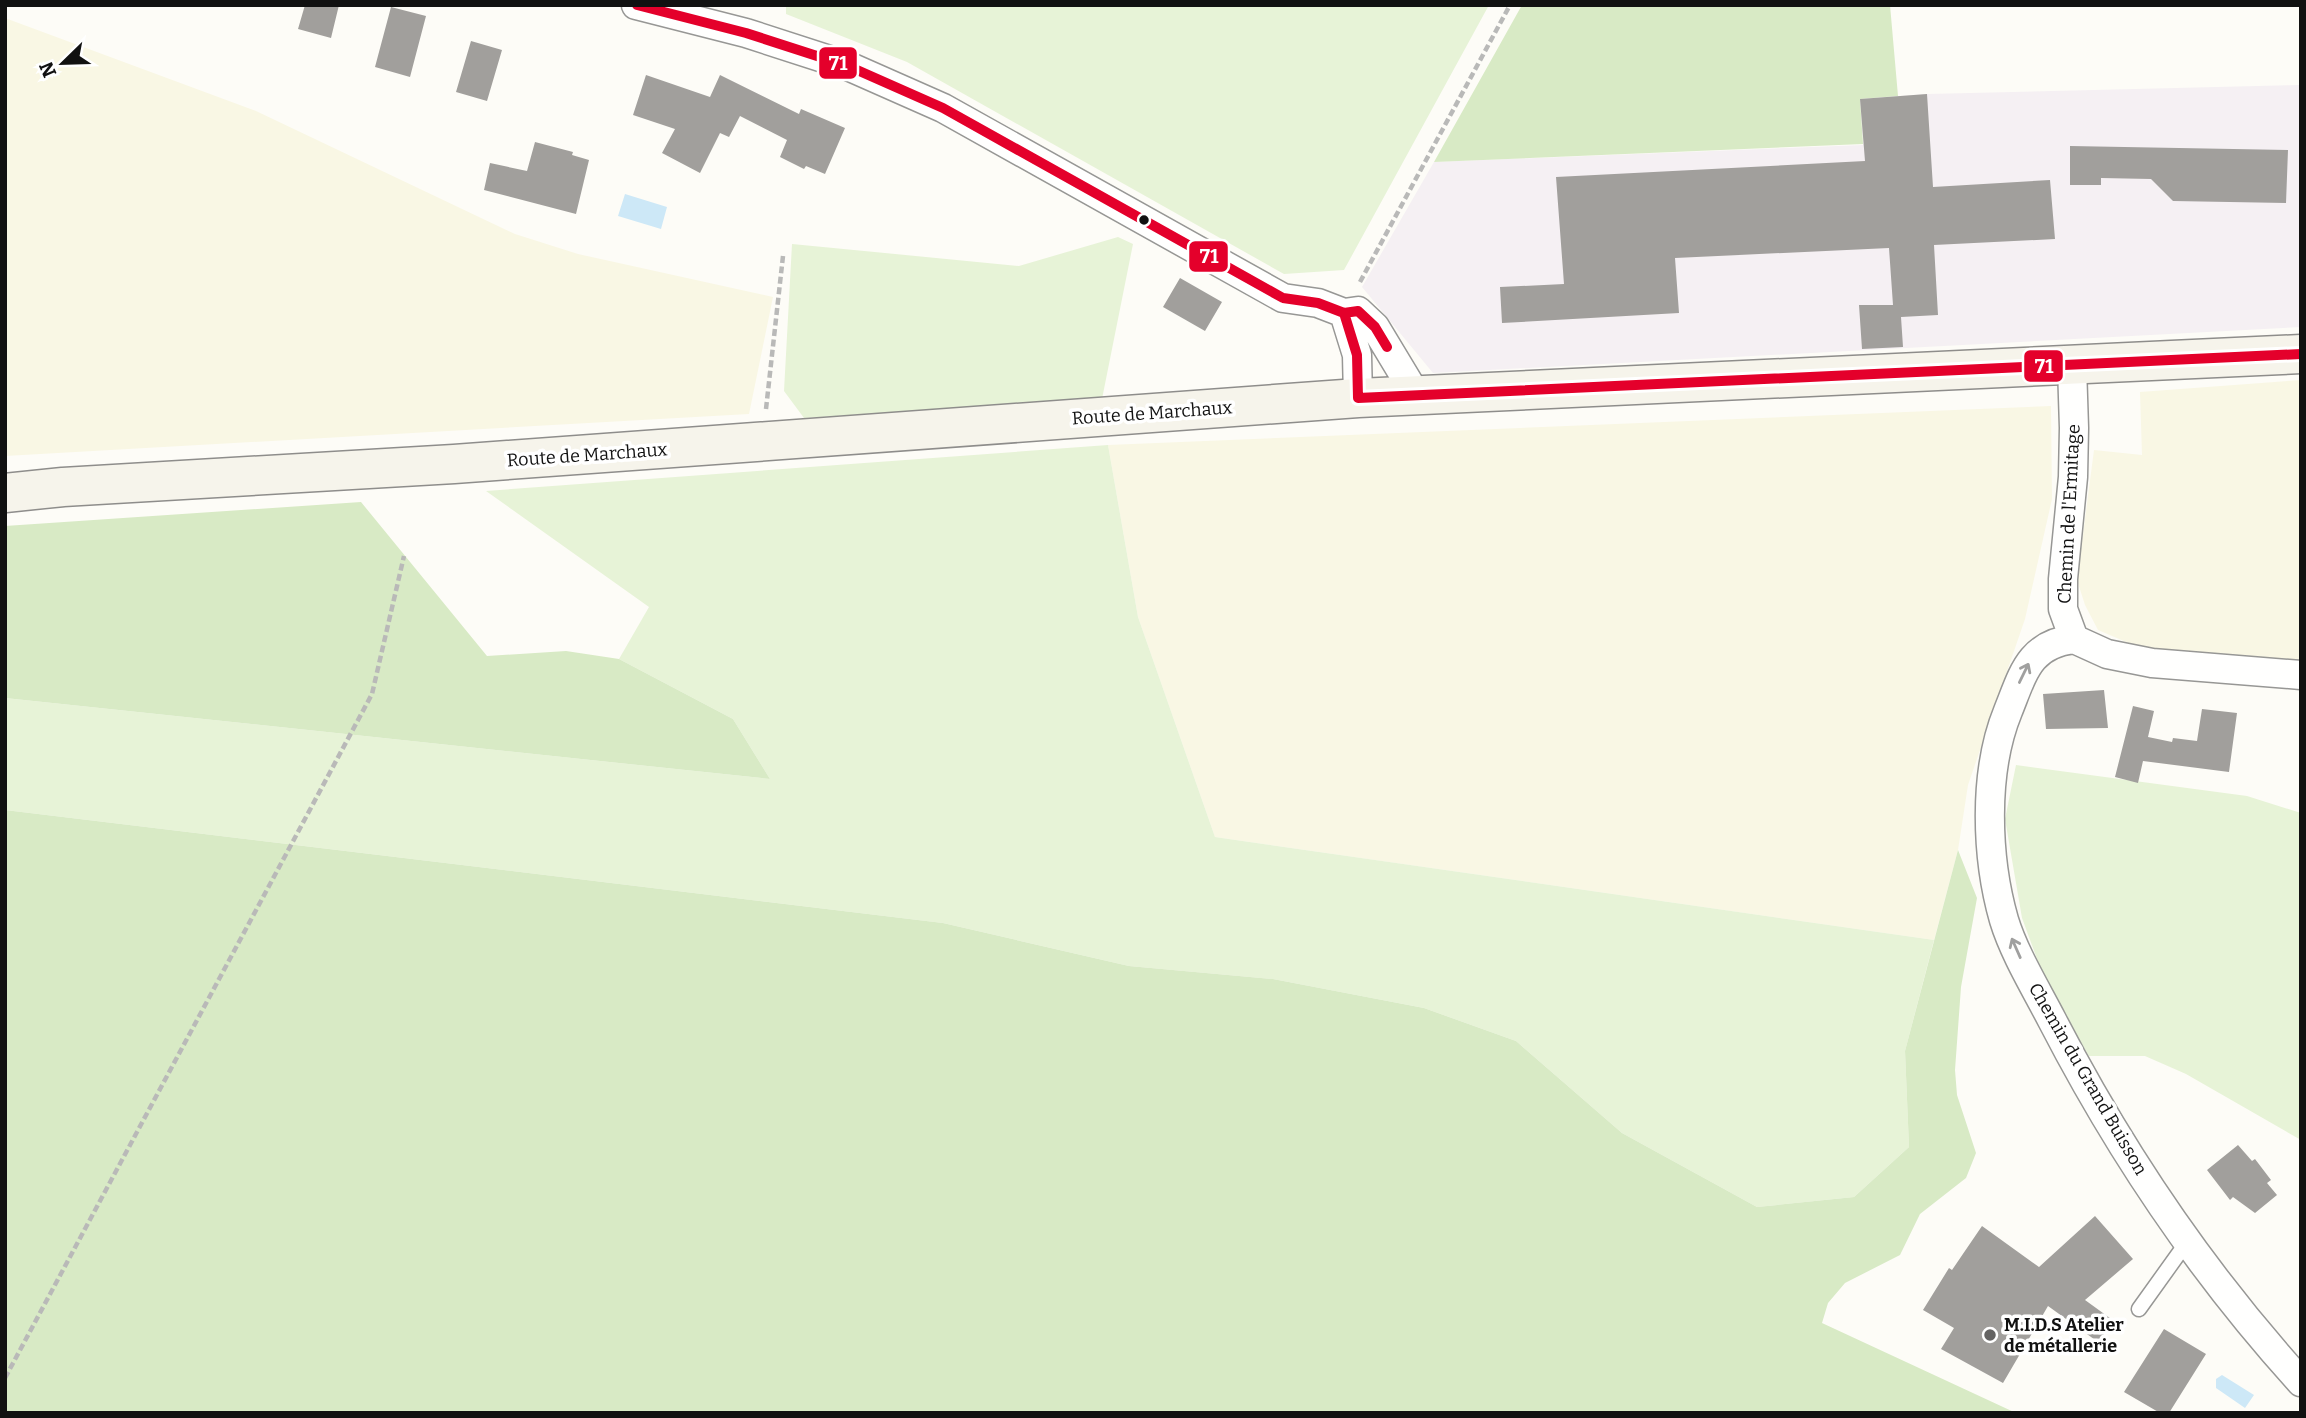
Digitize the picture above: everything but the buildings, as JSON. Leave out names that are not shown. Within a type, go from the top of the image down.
[{"type":"main road","name":"Route de Marchaux","points":[[5,493],[62,487],[454,464],[1358,398],[2301,354]]},
{"type":"street","points":[[636,5],[746,33],[848,65],[943,108],[1283,298],[1318,303],[1344,313],[1358,311],[1375,327],[1416,395]]},
{"type":"street","points":[[1344,313],[1357,355],[1358,398]]},
{"type":"street","name":"Chemin de l'Ermitage","points":[[2072,366],[2074,453],[2063,579],[2063,609],[2074,639]]},
{"type":"street","points":[[2074,639],[2107,654],[2152,663],[2301,675]]},
{"type":"street","name":"Chemin du Grand Buisson","points":[[2074,639],[2059,640],[2034,656],[2022,677],[2002,726],[1993,768],[1989,832],[2004,921],[2069,1053],[2129,1154],[2187,1242],[2301,1382]]},
{"type":"lane","points":[[2139,1309],[2187,1242]]},
{"type":"path","points":[[1344,313],[1510,5]]},
{"type":"path","points":[[762,442],[783,256]]},
{"type":"path","points":[[5,1378],[372,694],[404,556]]},
{"type":"shaded area","points":[[5,18],[256,111],[515,234],[578,254],[773,297],[749,414],[5,456]]},
{"type":"shaded area","points":[[2301,85],[2301,327],[1433,373],[1362,287],[1434,162],[1863,145],[1860,99],[1927,94]]},
{"type":"shaded area","points":[[2301,380],[2301,666],[2145,650],[2098,630],[2085,605],[2077,580],[2094,450],[2142,455],[2140,392]]},
{"type":"shaded area","points":[[2051,406],[2052,499],[2025,619],[1968,785],[1958,850],[1934,940],[1215,837],[1138,617],[1108,445]]},
{"type":"green space","points":[[786,5],[1489,5],[1344,270],[1284,274],[907,62],[786,14]]},
{"type":"green space","points":[[1522,5],[1890,5],[1898,96],[1860,99],[1863,144],[1434,162]]},
{"type":"green space","points":[[1118,237],[1133,244],[1102,399],[804,418],[784,391],[792,244],[1019,266]]},
{"type":"green space","points":[[1108,445],[1138,617],[1215,837],[1934,940],[1905,1051],[1909,1147],[1854,1197],[1757,1207],[1622,1133],[1516,1041],[1424,1008],[1273,979],[1129,966],[943,923],[5,810],[5,698],[770,779],[733,719],[619,659],[649,607],[486,491]]},
{"type":"green space","points":[[361,502],[487,656],[566,651],[619,659],[733,719],[770,779],[5,698],[5,526]]},
{"type":"green space","points":[[2016,765],[2247,796],[2301,813],[2301,1140],[2186,1074],[2145,1056],[2089,1056],[2047,986],[2022,918],[2005,819]]},
{"type":"green space","points":[[5,810],[943,923],[1129,966],[1273,979],[1424,1008],[1516,1041],[1622,1133],[1757,1207],[1854,1197],[1909,1147],[1905,1051],[1958,850],[1977,898],[1961,987],[1955,1070],[1957,1095],[1976,1153],[1966,1178],[1920,1214],[1900,1255],[1845,1283],[1828,1303],[1822,1323],[2016,1413],[5,1413]]},
{"type":"water","points":[[625,194],[667,207],[661,229],[618,216]]},
{"type":"water","points":[[2222,1375],[2254,1395],[2245,1408],[2216,1388],[2216,1379]]},
{"type":"transit line","name":"71","points":[[637,5],[746,33],[848,66],[943,108],[1283,298],[1318,303],[1344,313],[1358,311],[1375,327],[1387,347]]},
{"type":"transit line","name":"71","points":[[1344,313],[1357,355],[1358,398],[2301,354]]},
{"type":"place","name":"M.I.D.S Atelier de métallerie","points":[[1990,1335]]}]
